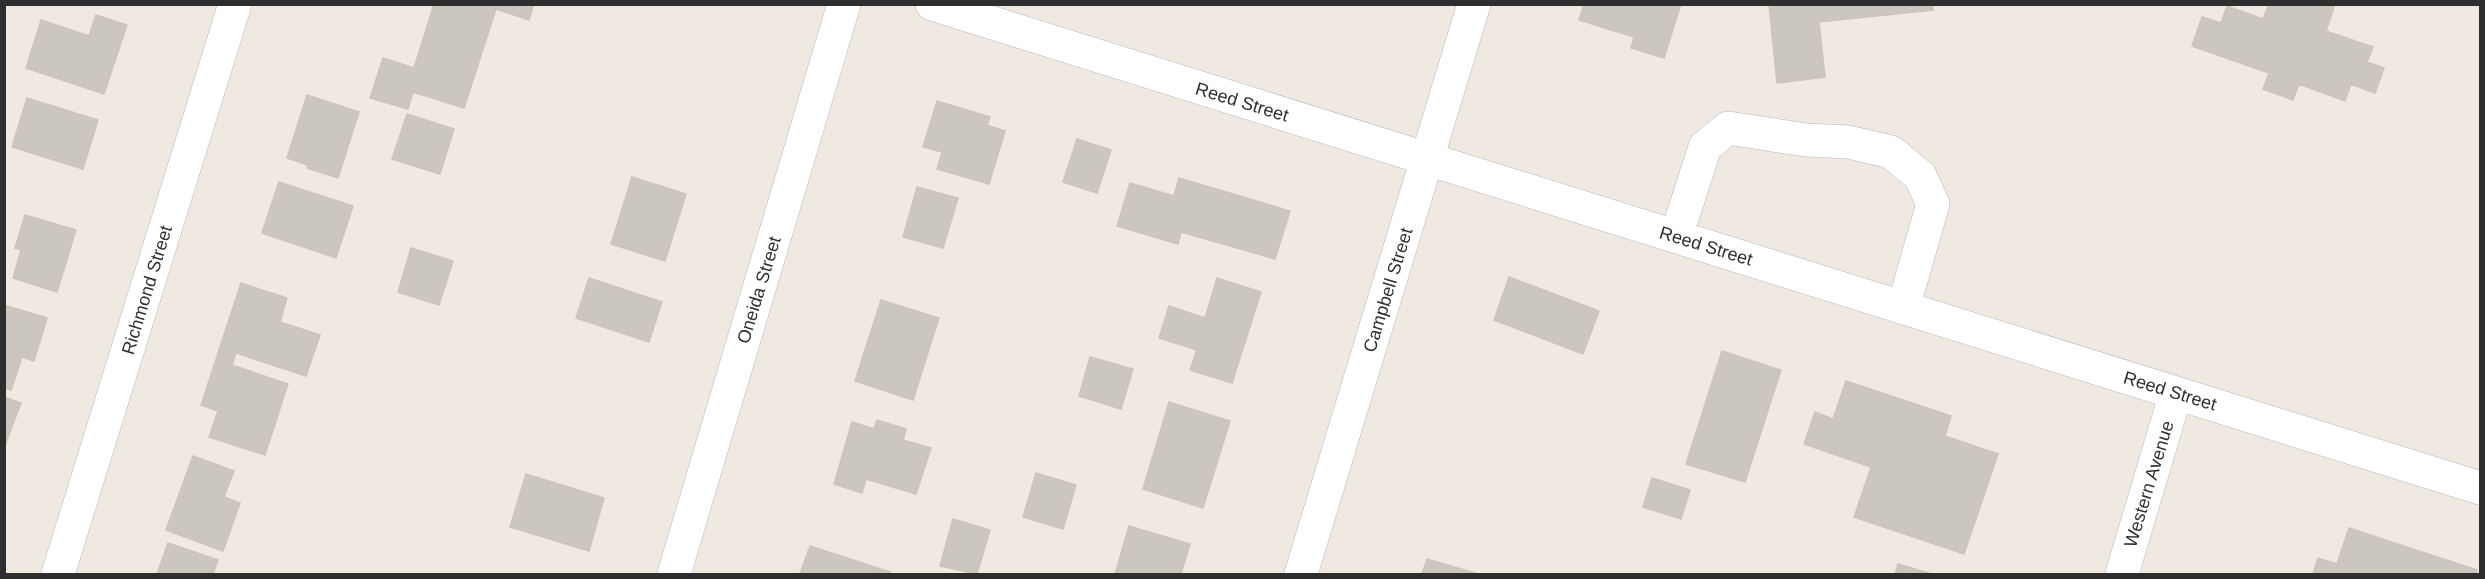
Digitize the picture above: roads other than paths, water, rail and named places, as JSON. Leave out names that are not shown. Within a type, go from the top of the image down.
[{"type":"street","name":"Richmond Street","points":[[58,574],[235,4]]},
{"type":"street","name":"Oneida Street","points":[[674,574],[844,4]]},
{"type":"street","name":"Reed Street","points":[[932,4],[2481,488]]},
{"type":"street","name":"Campbell Street","points":[[1301,574],[1474,4]]},
{"type":"street","points":[[1676,237],[1705,147],[1728,128],[1806,140],[1848,142],[1891,152],[1920,176],[1933,204],[1903,308]]},
{"type":"street","name":"Western Avenue","points":[[2122,574],[2175,393]]}]
